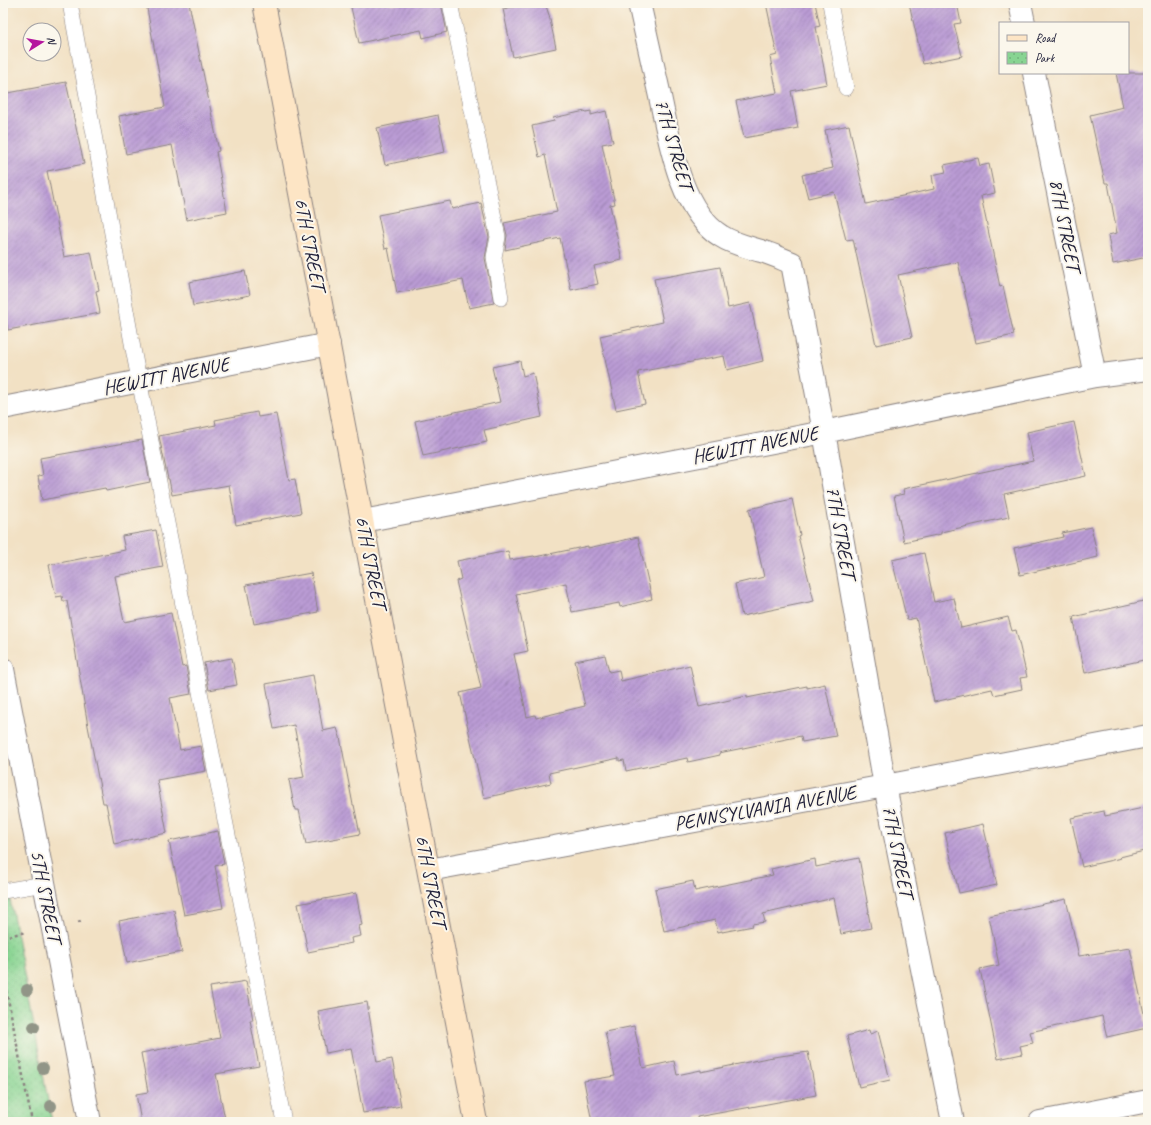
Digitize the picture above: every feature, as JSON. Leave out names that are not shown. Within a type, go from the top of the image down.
[{"type":"main road","name":"6TH STREET","points":[[264,3],[476,1122]]},
{"type":"street","name":"7TH STREET","points":[[639,3],[671,148],[684,188],[694,206],[706,223],[721,236],[741,245],[792,263],[824,432],[885,786],[953,1122]]},
{"type":"street","points":[[1020,3],[1024,22]]},
{"type":"street","name":"8TH STREET","points":[[1034,74],[1095,376]]},
{"type":"street","name":"HEWITT AVENUE","points":[[3,408],[329,344]]},
{"type":"street","name":"HEWITT AVENUE","points":[[363,522],[824,432],[1095,376],[1148,369]]},
{"type":"street","name":"5TH STREET","points":[[3,669],[90,1122]]},
{"type":"street","name":"PENNSYLVANIA AVENUE","points":[[429,870],[1148,736]]},
{"type":"street","points":[[1040,1122],[1148,1101]]},
{"type":"lane","points":[[70,3],[140,381],[284,1122]]},
{"type":"lane","points":[[450,3],[498,237],[494,257],[501,298]]},
{"type":"lane","points":[[830,3],[846,88]]},
{"type":"lane","points":[[3,891],[44,884]]},
{"type":"path","points":[[3,937],[15,935]]},
{"type":"path","points":[[3,973],[32,1122]]},
{"type":"green space","points":[[9,894],[52,1122],[3,1122],[3,895]]},
{"type":"building","points":[[146,3],[189,3],[219,151],[216,152],[227,212],[187,220],[172,145],[126,154],[119,116],[165,107]]},
{"type":"building","points":[[350,3],[390,3],[391,5],[403,3],[441,3],[447,32],[423,38],[421,30],[359,43]]},
{"type":"building","points":[[531,3],[545,3],[556,48],[513,57],[503,9]]},
{"type":"building","points":[[766,3],[815,3],[820,26],[816,27],[827,84],[791,91],[798,128],[744,138],[736,101],[777,93],[770,57],[777,55]]},
{"type":"building","points":[[909,3],[957,3],[961,23],[954,24],[962,56],[923,64]]},
{"type":"building","points":[[1148,73],[1148,257],[1113,264],[1108,235],[1117,233],[1108,183],[1105,183],[1090,115],[1123,107],[1116,74]]},
{"type":"building","points":[[66,82],[84,164],[47,171],[64,257],[91,252],[99,290],[96,291],[100,313],[8,330],[3,306],[3,94]]},
{"type":"building","points":[[591,111],[591,115],[606,111],[613,142],[602,144],[615,204],[610,205],[622,260],[594,266],[598,284],[571,290],[560,238],[505,250],[507,235],[504,223],[557,212],[545,155],[539,157],[532,126],[554,121],[553,118]]},
{"type":"building","points":[[438,115],[445,152],[385,165],[377,128]]},
{"type":"building","points":[[849,125],[866,204],[934,189],[932,175],[946,172],[944,165],[978,158],[980,166],[989,164],[995,193],[981,196],[1000,287],[1003,286],[1014,335],[976,343],[958,262],[898,275],[912,337],[876,345],[853,239],[846,240],[834,192],[808,198],[802,175],[833,168],[825,130]]},
{"type":"building","points":[[450,201],[452,209],[481,203],[489,237],[485,258],[494,303],[469,308],[463,280],[397,293],[388,248],[385,249],[378,215]]},
{"type":"building","points":[[720,267],[728,308],[750,303],[763,361],[727,370],[724,356],[638,372],[645,404],[616,410],[600,336],[663,322],[654,279]]},
{"type":"building","points":[[245,271],[250,295],[193,306],[189,282]]},
{"type":"building","points":[[520,361],[523,376],[533,373],[542,417],[484,430],[487,442],[423,456],[415,421],[500,402],[492,367]]},
{"type":"building","points":[[257,412],[258,417],[276,414],[289,480],[295,479],[301,513],[236,525],[229,485],[172,495],[159,436],[216,425],[215,420]]},
{"type":"building","points":[[1074,422],[1086,476],[1004,494],[1009,517],[904,542],[894,496],[904,494],[903,489],[1033,461],[1027,432]]},
{"type":"building","points":[[142,440],[150,482],[106,491],[105,488],[42,500],[38,476],[43,475],[40,458]]},
{"type":"building","points":[[792,499],[800,535],[798,536],[814,601],[742,616],[735,584],[764,577],[749,509]]},
{"type":"building","points":[[1091,527],[1098,557],[1020,575],[1014,548],[1063,537],[1062,533]]},
{"type":"building","points":[[156,530],[163,567],[115,576],[124,622],[171,613],[182,667],[186,666],[191,694],[170,698],[180,750],[201,746],[206,771],[157,780],[167,833],[114,844],[106,803],[103,803],[88,726],[67,601],[63,601],[62,596],[56,597],[49,565],[125,550],[122,536]]},
{"type":"building","points":[[638,537],[652,599],[620,607],[619,603],[572,612],[566,583],[516,594],[528,651],[514,654],[527,717],[535,715],[536,718],[585,706],[575,661],[605,655],[609,672],[619,670],[621,681],[690,665],[699,707],[747,696],[747,698],[807,686],[807,688],[825,684],[836,736],[802,742],[801,736],[719,753],[720,755],[688,762],[687,758],[626,771],[624,760],[619,761],[619,758],[549,773],[551,783],[484,798],[460,693],[481,688],[456,581],[461,579],[457,561],[508,551],[510,560],[535,557],[588,546],[588,548]]},
{"type":"building","points":[[924,553],[934,602],[954,598],[961,628],[1008,617],[1012,631],[1016,630],[1027,677],[1020,678],[1022,689],[994,695],[992,689],[934,702],[916,618],[907,620],[892,560]]},
{"type":"building","points":[[311,573],[318,612],[254,624],[246,585]]},
{"type":"building","points":[[1148,600],[1148,659],[1085,673],[1073,617]]},
{"type":"building","points":[[232,658],[237,685],[209,690],[204,663]]},
{"type":"building","points":[[313,675],[323,731],[337,728],[340,737],[360,834],[306,844],[299,810],[295,810],[289,780],[304,777],[294,725],[274,729],[266,684]]},
{"type":"building","points":[[1148,807],[1148,850],[1082,867],[1071,818],[1104,811],[1105,816]]},
{"type":"building","points":[[983,824],[997,885],[959,893],[945,833]]},
{"type":"building","points":[[218,831],[224,864],[215,866],[223,908],[184,915],[169,841]]},
{"type":"building","points":[[859,858],[871,928],[841,934],[834,898],[763,914],[765,922],[752,924],[753,926],[718,932],[715,920],[664,931],[655,889],[693,881],[695,891],[773,875],[771,869],[815,859],[816,867]]},
{"type":"building","points":[[356,893],[362,925],[359,926],[361,936],[351,938],[352,943],[308,952],[298,904]]},
{"type":"building","points":[[1066,899],[1079,956],[1130,948],[1147,1028],[1107,1037],[1102,1016],[1030,1032],[1033,1043],[1020,1046],[1022,1054],[998,1059],[980,969],[999,965],[989,916]]},
{"type":"building","points":[[174,910],[182,952],[127,963],[119,921]]},
{"type":"building","points":[[246,981],[253,1020],[250,1020],[259,1066],[216,1074],[225,1119],[207,1122],[141,1122],[136,1094],[148,1092],[141,1053],[220,1038],[210,987]]},
{"type":"building","points":[[367,1002],[377,1062],[392,1059],[401,1106],[363,1113],[351,1048],[326,1053],[318,1011]]},
{"type":"building","points":[[634,1026],[643,1068],[674,1061],[677,1075],[808,1052],[816,1095],[697,1117],[698,1122],[592,1122],[584,1081],[615,1076],[605,1032]]},
{"type":"building","points":[[869,1030],[870,1034],[878,1031],[890,1080],[859,1087],[847,1036]]}]
